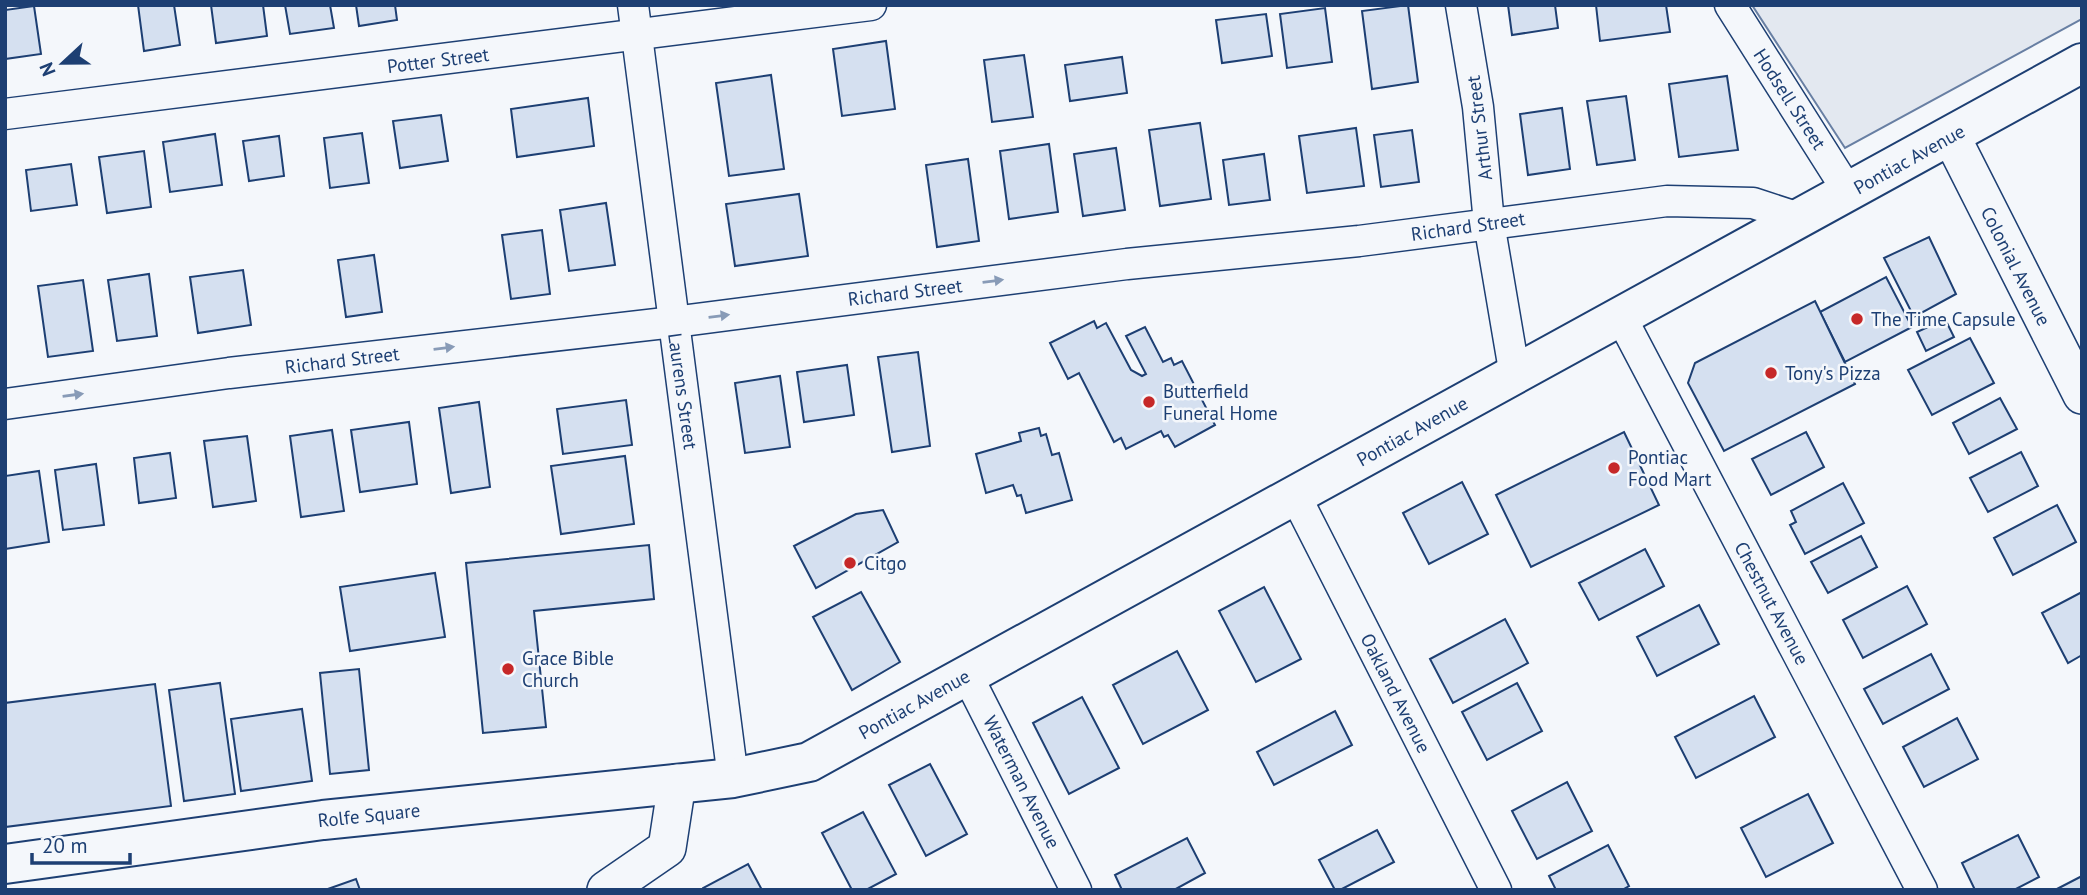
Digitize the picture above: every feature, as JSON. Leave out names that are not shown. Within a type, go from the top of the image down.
[{"type":"main road","name":"Pontiac Avenue","points":[[733,778],[809,762],[2082,63]]},
{"type":"main road","name":"Rolfe Square","points":[[5,864],[323,820],[733,778]]},
{"type":"street","name":"Laurens Street","points":[[633,5],[733,778]]},
{"type":"street","name":"Potter Street","points":[[5,114],[638,37],[871,5]]},
{"type":"street","name":"Arthur Street","points":[[1461,5],[1478,107],[1489,223],[1515,376]]},
{"type":"street","name":"Hodsell Street","points":[[1730,5],[1849,193]]},
{"type":"street","name":"Colonial Avenue","points":[[1951,136],[2082,395]]},
{"type":"street","name":"Richard Street","points":[[5,404],[243,372],[674,322],[1127,264],[1359,241],[1667,201],[1702,199],[1753,203],[1802,219]]},
{"type":"street","name":"Chestnut Avenue","points":[[1621,317],[1922,890]]},
{"type":"street","name":"Oakland Avenue","points":[[1295,495],[1496,890]]},
{"type":"street","name":"Waterman Avenue","points":[[967,675],[1076,890]]},
{"type":"street","points":[[620,886],[667,848],[677,783]]},
{"type":"shaded area","points":[[1752,5],[2082,5],[2082,19],[1845,148]]},
{"type":"building","points":[[138,5],[174,5],[180,45],[144,51]]},
{"type":"building","points":[[211,5],[263,5],[267,36],[216,43]]},
{"type":"building","points":[[285,5],[330,5],[334,28],[290,34]]},
{"type":"building","points":[[356,5],[395,5],[397,20],[359,26]]},
{"type":"building","points":[[1408,5],[1418,82],[1372,89],[1362,11]]},
{"type":"building","points":[[1508,5],[1555,5],[1558,28],[1512,35]]},
{"type":"building","points":[[1596,5],[1666,5],[1670,32],[1600,41]]},
{"type":"building","points":[[34,6],[41,54],[5,59],[5,10]]},
{"type":"building","points":[[1325,8],[1332,62],[1287,68],[1280,14]]},
{"type":"building","points":[[1266,14],[1272,56],[1222,63],[1216,20]]},
{"type":"building","points":[[886,41],[895,109],[842,116],[833,49]]},
{"type":"building","points":[[1024,55],[1033,117],[992,122],[984,60]]},
{"type":"building","points":[[1122,57],[1127,93],[1070,101],[1065,65]]},
{"type":"building","points":[[771,75],[784,169],[729,176],[716,83]]},
{"type":"building","points":[[1727,76],[1738,150],[1679,157],[1669,84]]},
{"type":"building","points":[[1626,96],[1635,160],[1597,165],[1587,101]]},
{"type":"building","points":[[588,98],[594,146],[517,157],[511,109]]},
{"type":"building","points":[[1562,108],[1570,169],[1528,175],[1520,114]]},
{"type":"building","points":[[441,115],[448,161],[400,168],[393,121]]},
{"type":"building","points":[[1200,123],[1211,199],[1160,206],[1149,130]]},
{"type":"building","points":[[1356,128],[1364,186],[1307,193],[1299,136]]},
{"type":"building","points":[[1412,130],[1419,182],[1381,187],[1374,135]]},
{"type":"building","points":[[362,133],[369,183],[330,188],[324,138]]},
{"type":"building","points":[[215,134],[222,185],[170,192],[163,142]]},
{"type":"building","points":[[279,136],[284,176],[249,181],[243,141]]},
{"type":"building","points":[[1049,144],[1058,212],[1009,219],[1000,151]]},
{"type":"building","points":[[1116,148],[1125,210],[1083,216],[1074,154]]},
{"type":"building","points":[[144,151],[151,207],[107,213],[99,157]]},
{"type":"building","points":[[1264,154],[1270,200],[1229,205],[1223,160]]},
{"type":"building","points":[[968,159],[979,241],[937,247],[926,165]]},
{"type":"building","points":[[71,164],[77,205],[31,211],[26,170]]},
{"type":"building","points":[[799,194],[808,256],[735,266],[726,204]]},
{"type":"building","points":[[606,203],[615,265],[569,271],[560,210]]},
{"type":"building","points":[[542,230],[550,294],[511,299],[502,235]]},
{"type":"building","points":[[1929,237],[1956,294],[1914,317],[1884,258]]},
{"type":"building","points":[[374,255],[382,312],[346,317],[338,260]]},
{"type":"building","points":[[243,270],[251,325],[198,333],[190,277]]},
{"type":"building","points":[[149,274],[157,336],[117,341],[108,280]]},
{"type":"building","points":[[1886,277],[1912,327],[1845,362],[1820,312]]},
{"type":"building","points":[[83,280],[93,351],[48,357],[38,286]]},
{"type":"building","name":"Tony's Pizza","points":[[1815,301],[1855,384],[1724,451],[1688,383],[1695,363]]},
{"type":"building","points":[[1945,319],[1954,337],[1926,351],[1917,332]]},
{"type":"building","name":"Butterfield Funeral Home","points":[[1094,321],[1097,328],[1106,323],[1131,370],[1142,376],[1146,374],[1126,336],[1145,327],[1163,362],[1171,358],[1174,365],[1182,361],[1215,425],[1175,447],[1168,435],[1164,437],[1161,431],[1126,449],[1121,438],[1114,442],[1079,373],[1068,379],[1050,343]]},
{"type":"building","points":[[1970,338],[1994,383],[1932,415],[1908,370]]},
{"type":"building","points":[[918,352],[930,446],[892,452],[878,357]]},
{"type":"building","points":[[847,365],[854,415],[804,422],[797,372]]},
{"type":"building","points":[[780,376],[790,447],[745,453],[735,383]]},
{"type":"building","points":[[2000,398],[2017,429],[1969,454],[1953,423]]},
{"type":"building","points":[[626,400],[632,445],[563,454],[557,409]]},
{"type":"building","points":[[479,402],[490,487],[451,493],[439,408]]},
{"type":"building","points":[[409,422],[417,484],[360,492],[351,430]]},
{"type":"building","points":[[1039,428],[1041,436],[1046,434],[1052,455],[1059,453],[1072,500],[1026,513],[1021,495],[1017,496],[1013,485],[986,493],[976,454],[1021,441],[1019,433]]},
{"type":"building","points":[[332,430],[344,511],[301,517],[290,436]]},
{"type":"building","points":[[1624,432],[1659,505],[1531,567],[1496,495]]},
{"type":"building","points":[[1806,432],[1824,467],[1771,495],[1752,459]]},
{"type":"building","points":[[247,436],[256,501],[213,507],[204,441]]},
{"type":"building","points":[[2021,452],[2038,486],[1988,512],[1970,478]]},
{"type":"building","points":[[170,453],[176,498],[139,503],[134,458]]},
{"type":"building","points":[[625,456],[634,524],[561,534],[551,466]]},
{"type":"building","points":[[96,464],[104,525],[63,530],[55,470]]},
{"type":"building","points":[[39,471],[49,542],[5,549],[5,476]]},
{"type":"building","points":[[1462,482],[1488,534],[1429,564],[1403,513]]},
{"type":"building","points":[[1843,483],[1864,523],[1805,554],[1790,525],[1796,522],[1791,511]]},
{"type":"building","points":[[2057,505],[2076,542],[2013,575],[1994,538]]},
{"type":"building","points":[[883,510],[898,542],[816,588],[794,546],[856,514]]},
{"type":"building","points":[[1861,536],[1877,567],[1828,593],[1811,562]]},
{"type":"building","name":"Grace Bible Church","points":[[649,545],[654,599],[534,611],[546,727],[483,733],[466,563]]},
{"type":"building","points":[[1645,549],[1664,586],[1599,620],[1579,583]]},
{"type":"building","points":[[435,573],[445,637],[350,651],[340,587]]},
{"type":"building","points":[[1907,586],[1927,624],[1863,658],[1843,620]]},
{"type":"building","points":[[1264,587],[1301,659],[1256,682],[1219,611]]},
{"type":"building","points":[[861,592],[900,662],[852,690],[813,617]]},
{"type":"building","points":[[2082,592],[2082,655],[2068,663],[2042,613]]},
{"type":"building","points":[[1699,605],[1719,644],[1657,676],[1637,637]]},
{"type":"building","points":[[1505,619],[1528,663],[1453,703],[1430,659]]},
{"type":"building","points":[[1177,651],[1208,710],[1143,744],[1113,685]]},
{"type":"building","points":[[1931,654],[1949,689],[1883,724],[1864,689]]},
{"type":"building","points":[[359,669],[369,770],[330,774],[320,673]]},
{"type":"building","points":[[220,683],[235,794],[184,801],[169,690]]},
{"type":"building","points":[[1517,683],[1542,731],[1487,760],[1462,712]]},
{"type":"building","points":[[155,684],[171,806],[5,827],[5,703]]},
{"type":"building","points":[[1754,696],[1775,737],[1696,778],[1675,737]]},
{"type":"building","points":[[1082,697],[1119,768],[1069,794],[1033,723]]},
{"type":"building","points":[[302,709],[312,781],[241,791],[231,719]]},
{"type":"building","points":[[1335,711],[1352,745],[1274,785],[1257,752]]},
{"type":"building","points":[[1957,718],[1978,759],[1924,787],[1903,747]]},
{"type":"building","points":[[930,764],[967,834],[926,856],[889,785]]},
{"type":"building","points":[[1567,782],[1592,831],[1537,859],[1512,811]]},
{"type":"building","points":[[1808,794],[1833,843],[1766,877],[1741,828]]},
{"type":"building","points":[[863,812],[896,874],[866,890],[852,890],[822,833]]},
{"type":"building","points":[[1377,830],[1394,862],[1340,890],[1335,890],[1319,860]]},
{"type":"building","points":[[2018,835],[2039,877],[2014,890],[1975,890],[1962,863]]},
{"type":"building","points":[[1187,838],[1205,873],[1174,890],[1122,890],[1115,875]]},
{"type":"building","points":[[1608,845],[1629,886],[1622,890],[1556,890],[1549,876]]},
{"type":"building","points":[[748,864],[762,890],[703,890],[703,888]]},
{"type":"building","points":[[2082,876],[2082,890],[2055,890]]},
{"type":"building","points":[[356,879],[360,890],[325,890]]},
{"type":"place","name":"The Time Capsule","points":[[1857,319]]},
{"type":"place","name":"Tony's Pizza","points":[[1771,373]]},
{"type":"place","name":"Butterfield Funeral Home","points":[[1149,402]]},
{"type":"place","name":"Pontiac Food Mart","points":[[1614,468]]},
{"type":"place","name":"Citgo","points":[[850,563]]},
{"type":"place","name":"Grace Bible Church","points":[[508,669]]}]
